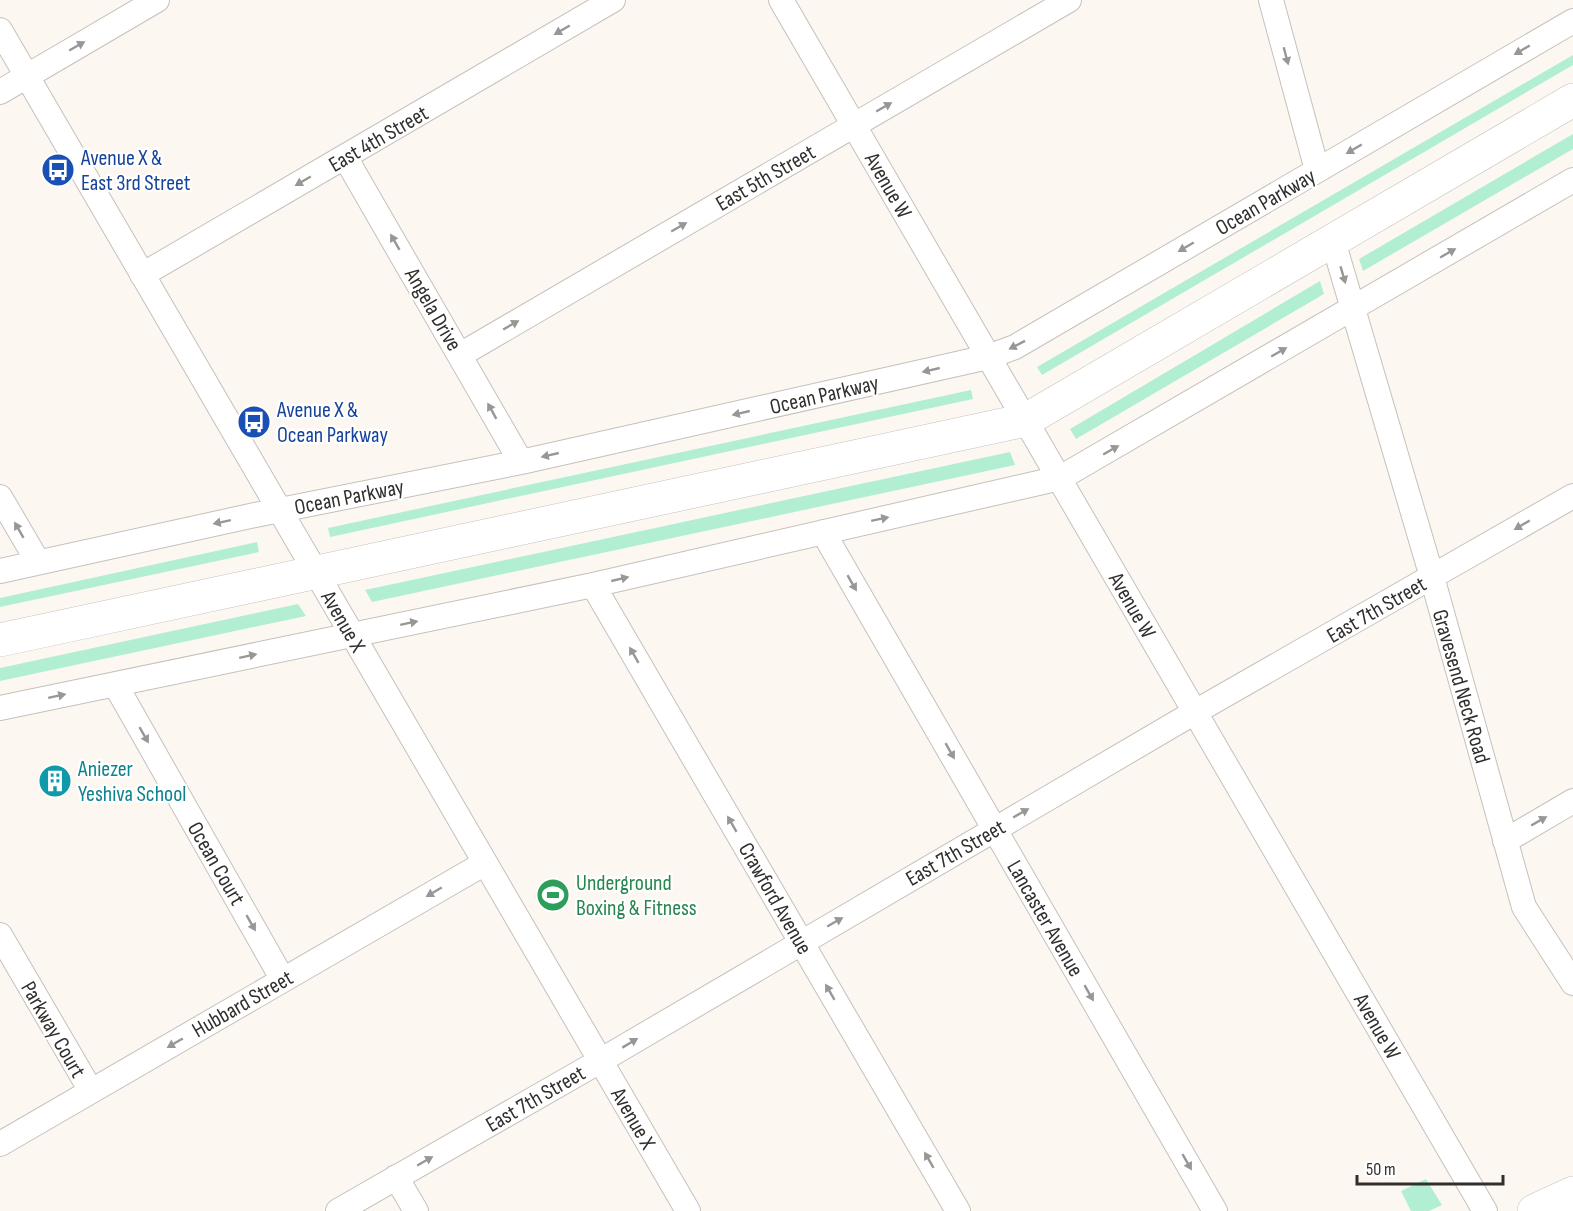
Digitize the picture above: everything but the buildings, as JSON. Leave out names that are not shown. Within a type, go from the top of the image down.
[{"type":"main road","points":[[0,640],[1026,420],[1573,100]]},
{"type":"main road","points":[[1534,1211],[1573,1193]]},
{"type":"street","points":[[0,92],[157,0]]},
{"type":"street","name":"East 4th Street","points":[[142,274],[613,0]]},
{"type":"street","name":"Avenue W","points":[[781,0],[1485,1211]]},
{"type":"street","name":"East 5th Street","points":[[460,355],[1069,0]]},
{"type":"street","points":[[1271,0],[1317,170]]},
{"type":"street","name":"Ocean Parkway","points":[[0,571],[279,510],[521,462],[988,357],[1015,347],[1573,21]]},
{"type":"street","name":"Avenue X","points":[[0,30],[688,1211]]},
{"type":"street","name":"Angela Drive","points":[[345,157],[521,462]]},
{"type":"street","points":[[0,708],[593,585],[1060,478],[1573,180]]},
{"type":"street","name":"Gravesend Neck Road","points":[[1334,241],[1432,577],[1524,907],[1573,983]]},
{"type":"street","name":"East 7th Street","points":[[338,1211],[600,1061],[1195,712],[1573,496]]},
{"type":"street","points":[[0,497],[38,562]]},
{"type":"street","name":"Lancaster Avenue","points":[[823,532],[1215,1211]]},
{"type":"street","name":"Crawford Avenue","points":[[593,585],[958,1211]]},
{"type":"street","name":"Ocean Court","points":[[115,684],[283,980]]},
{"type":"street","points":[[1505,841],[1573,801]]},
{"type":"street","name":"Hubbard Street","points":[[0,1144],[485,863]]},
{"type":"street","name":"Parkway Court","points":[[0,935],[91,1091]]},
{"type":"street","points":[[396,1177],[416,1211]]},
{"type":"green space","points":[[1573,55],[1573,65],[1042,375],[1037,367]]},
{"type":"green space","points":[[1573,134],[1573,149],[1363,271],[1359,259]]},
{"type":"green space","points":[[1320,281],[1324,294],[1076,439],[1070,429]]},
{"type":"green space","points":[[971,390],[973,399],[330,537],[328,528]]},
{"type":"green space","points":[[1010,452],[1015,465],[372,602],[365,590]]},
{"type":"green space","points":[[257,542],[259,552],[0,607],[0,598]]},
{"type":"green space","points":[[298,604],[306,616],[0,681],[0,668]]},
{"type":"green space","points":[[1426,1179],[1442,1205],[1429,1211],[1411,1211],[1401,1191]]},
{"type":"place","name":"Avenue X & East 3rd Street","points":[[58,170]]},
{"type":"place","name":"Avenue X & Ocean Parkway","points":[[254,422]]},
{"type":"place","name":"Aniezer Yeshiva School","points":[[55,781]]},
{"type":"place","name":"Underground Boxing & Fitness","points":[[553,895]]}]
